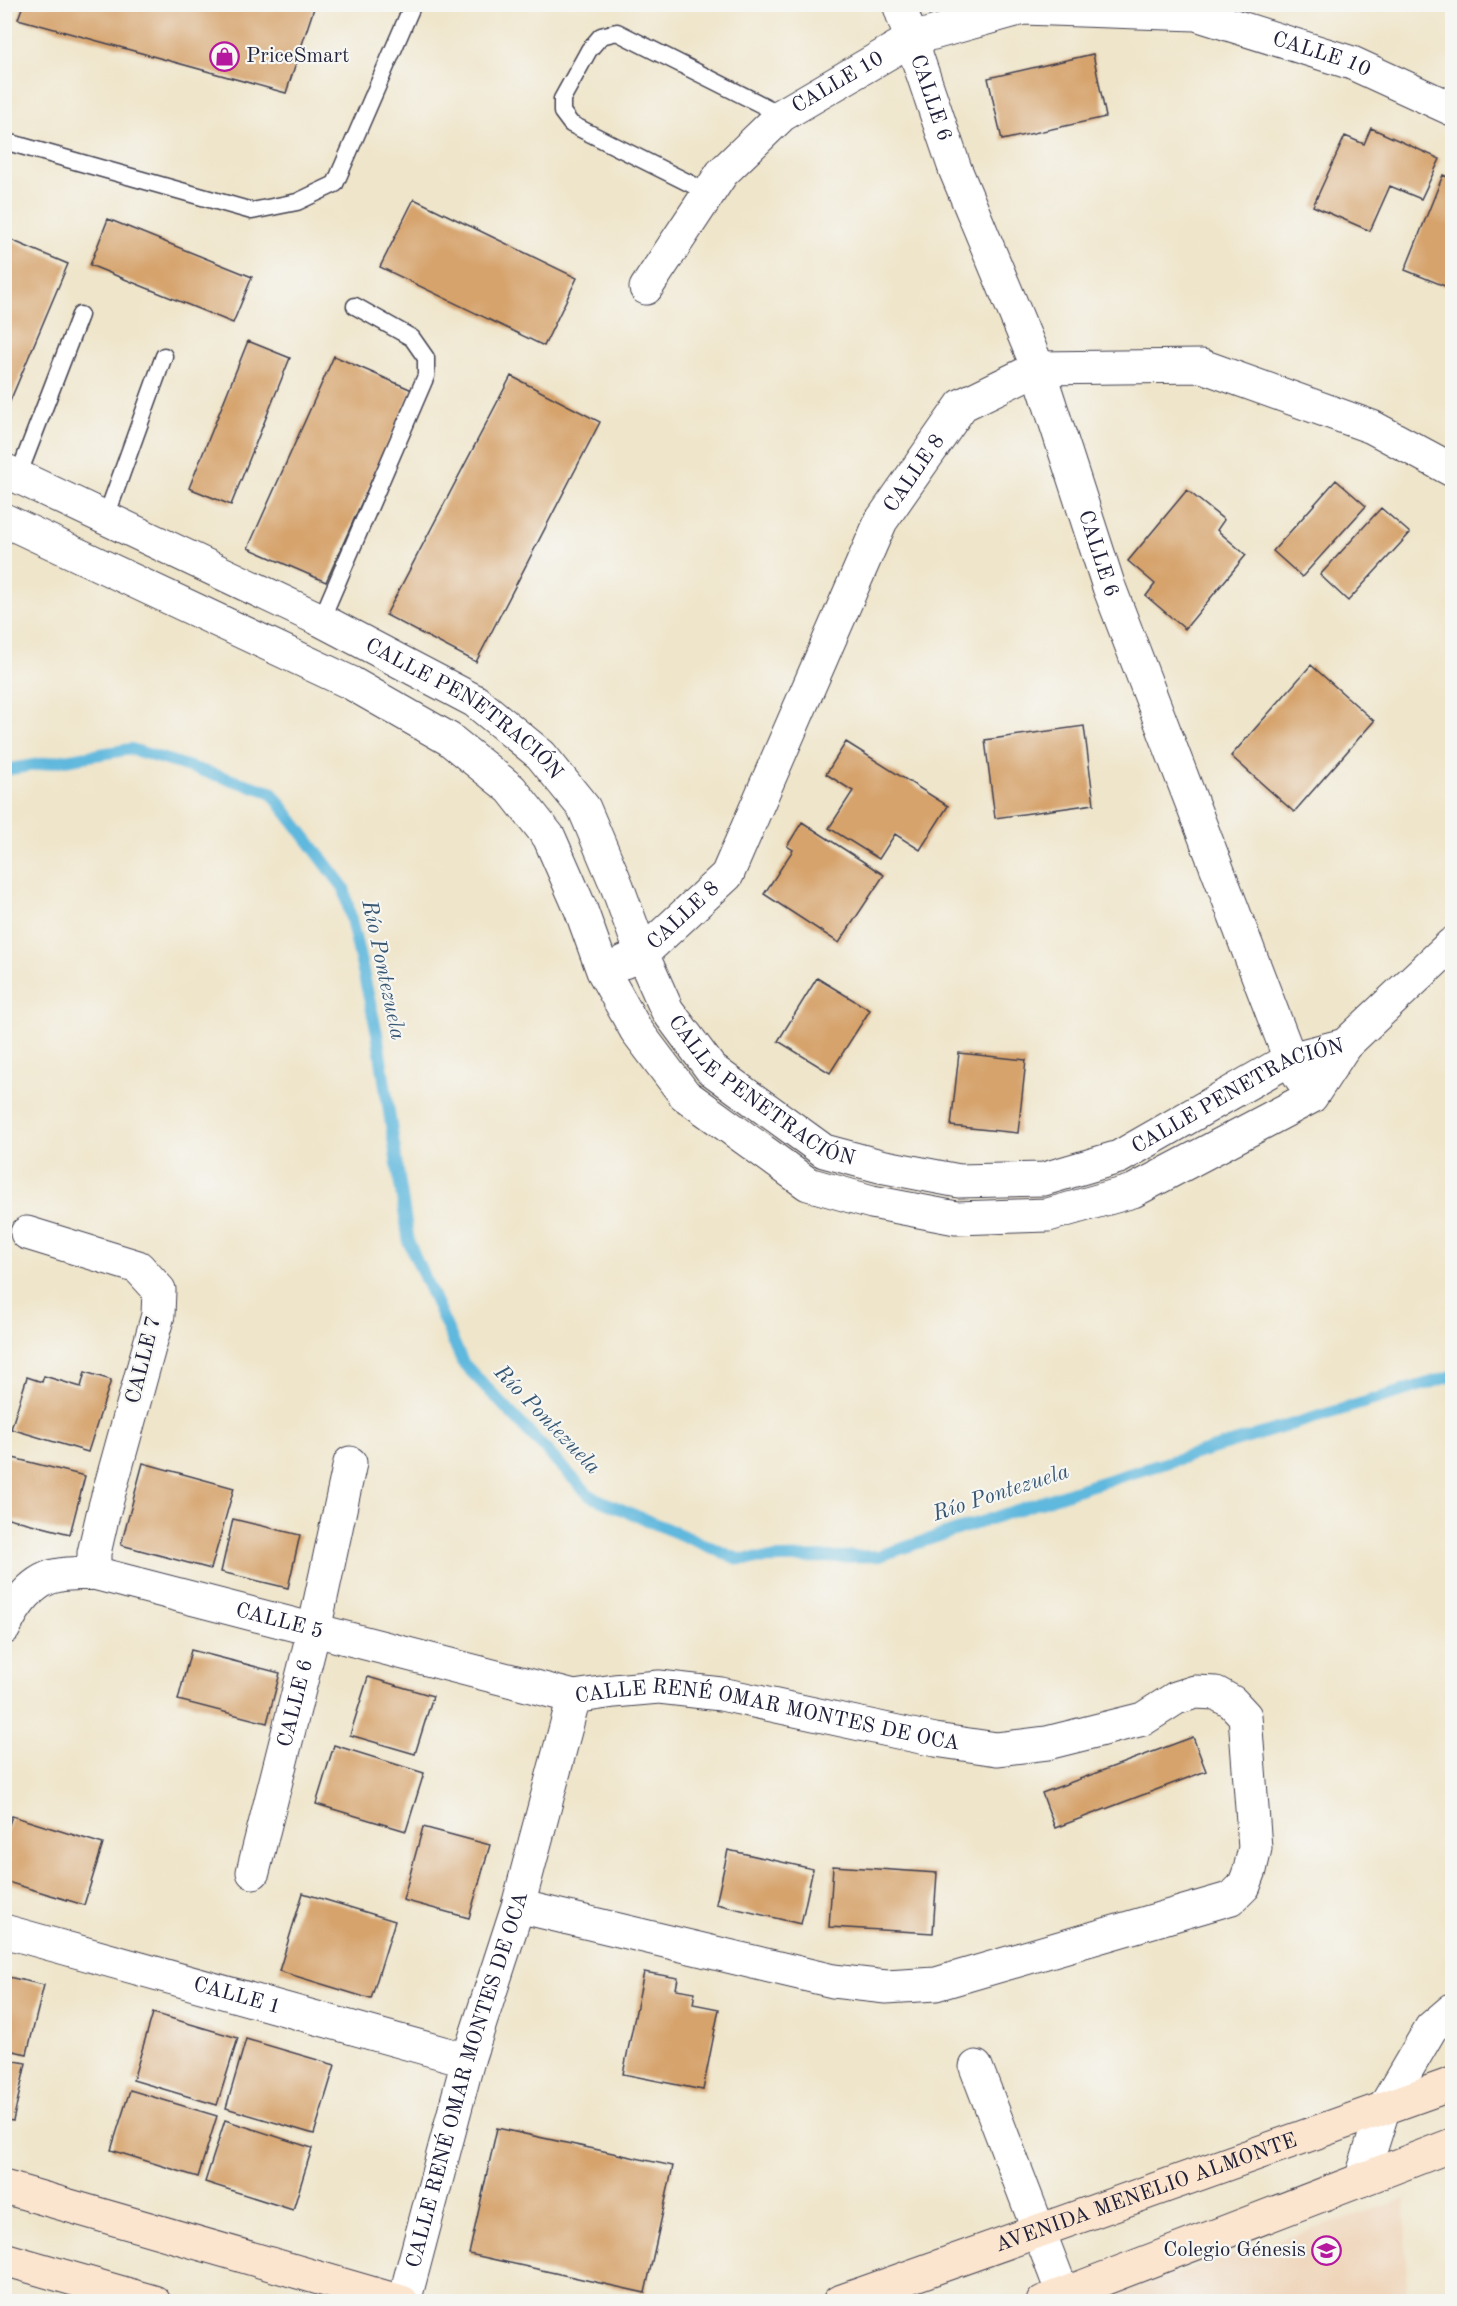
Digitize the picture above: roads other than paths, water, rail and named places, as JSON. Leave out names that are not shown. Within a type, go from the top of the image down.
[{"type":"street","name":"CALLE 6","points":[[899,4],[955,169],[1038,368],[1109,587],[1290,1059],[1311,1097]]},
{"type":"street","name":"CALLE 10","points":[[646,288],[722,173],[782,115],[912,39],[1024,6],[1196,14],[1352,63],[1452,109]]},
{"type":"street","name":"CALLE 8","points":[[603,971],[642,954],[727,875],[881,521],[962,405],[1038,368],[1202,366],[1372,427],[1452,470]]},
{"type":"street","name":"CALLE PENETRACIÓN","points":[[11,473],[321,620],[475,701],[541,755],[584,808],[617,886],[642,954],[667,1010],[711,1068],[824,1151],[880,1166],[959,1181],[1044,1179],[1119,1157],[1290,1059],[1345,1045]]},
{"type":"street","points":[[45,539],[64,497]]},
{"type":"street","name":"CALLE PENETRACIÓN","points":[[4,520],[351,683],[449,739],[511,789],[549,837],[581,910],[603,971],[636,1030],[685,1095],[808,1184],[872,1202],[956,1218],[1048,1215],[1133,1191],[1311,1097],[1345,1045]]},
{"type":"street","points":[[1345,1045],[1452,944]]},
{"type":"street","name":"CALLE 7","points":[[27,1233],[138,1267],[159,1290],[158,1315],[103,1514],[94,1553],[94,1573]]},
{"type":"street","name":"CALLE 6","points":[[253,1872],[314,1630],[350,1462]]},
{"type":"street","name":"CALLE 5","points":[[4,1628],[11,1613],[32,1588],[57,1575],[94,1573],[574,1697]]},
{"type":"street","name":"CALLE RENÉ OMAR MONTES DE OCA","points":[[403,2301],[468,2060],[518,1906],[574,1697],[614,1690],[658,1687],[721,1694],[935,1740],[998,1749],[1047,1743],[1143,1719],[1176,1698],[1195,1692],[1216,1693],[1232,1702],[1245,1716],[1255,1848],[1244,1886],[1232,1898],[936,1984],[886,1987],[833,1981],[518,1906]]},
{"type":"street","name":"CALLE 1","points":[[4,1931],[468,2060]]},
{"type":"street","points":[[1361,2180],[1383,2110],[1431,2028],[1452,2010]]},
{"type":"street","points":[[976,2067],[1038,2230],[1053,2298],[1452,2145]]},
{"type":"street","name":"AVENIDA MENELIO ALMONTE","points":[[839,2301],[1452,2084]]},
{"type":"street","points":[[4,2187],[403,2301]]},
{"type":"street","points":[[4,2259],[154,2301]]},
{"type":"lane","points":[[4,141],[252,211],[297,202],[335,184],[414,4]]},
{"type":"lane","points":[[709,193],[571,124],[562,112],[562,99],[590,50],[601,36],[617,32],[782,115]]},
{"type":"lane","points":[[321,620],[426,376],[426,358],[412,338],[355,306]]},
{"type":"lane","points":[[11,473],[80,315]]},
{"type":"lane","points":[[106,517],[164,356]]},
{"type":"waterway","name":"Río Pontezuela","points":[[4,770],[131,749],[271,792],[344,888],[377,1033],[409,1243],[463,1363],[590,1496],[738,1559],[879,1556],[1086,1487],[1452,1376]]},
{"type":"place","name":"PriceSmart","points":[[225,56]]},
{"type":"place","name":"Colegio Génesis","points":[[1327,2250]]}]
